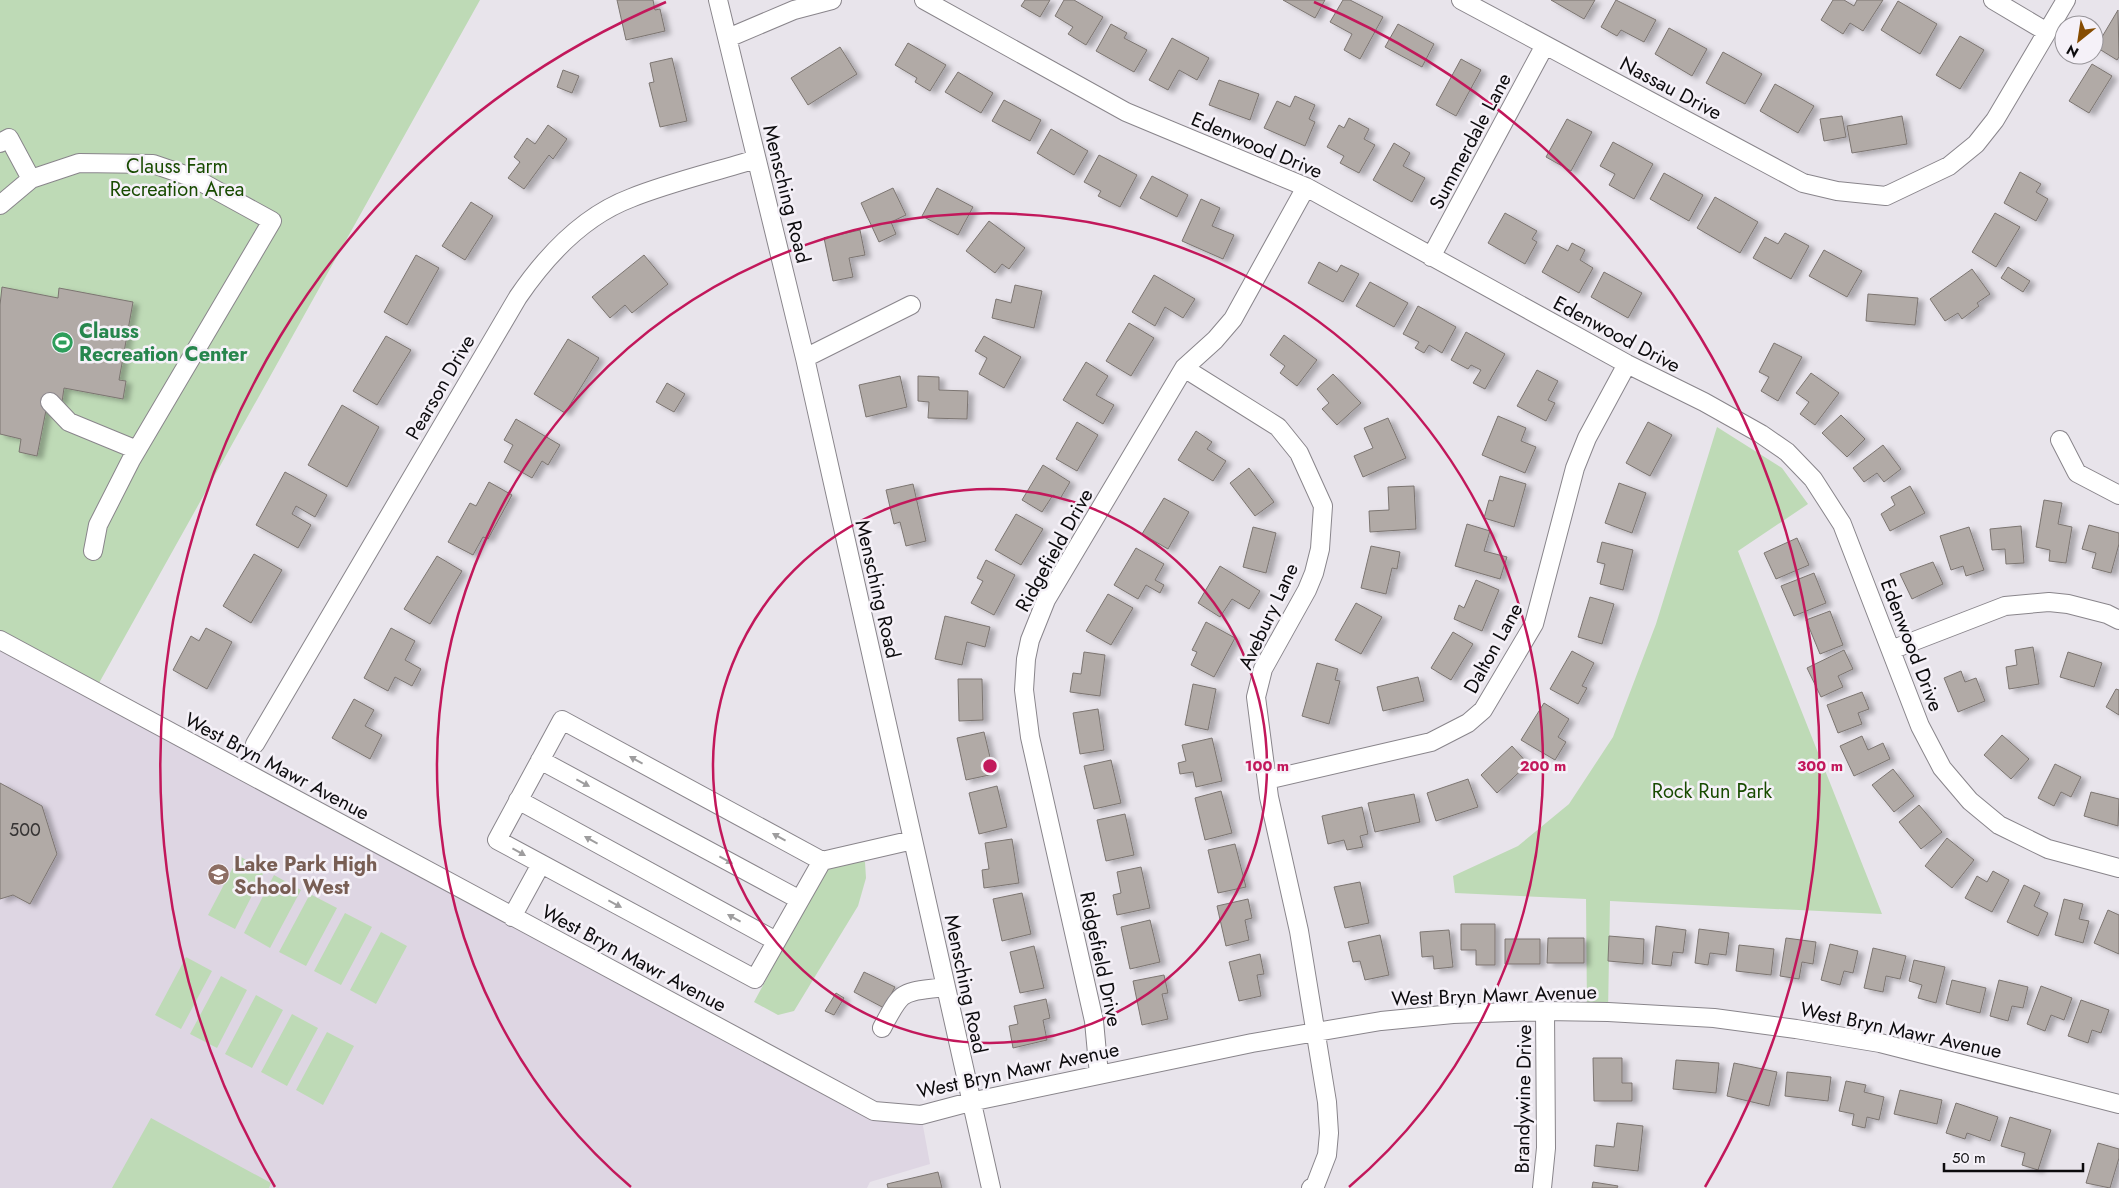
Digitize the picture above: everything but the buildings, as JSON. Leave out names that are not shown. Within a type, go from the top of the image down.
[{"type":"street","name":"Mensching Road","points":[[718,0],[805,358],[970,1102],[991,1188]]},
{"type":"street","points":[[728,38],[794,10],[832,0]]},
{"type":"street","name":"Edenwood Drive","points":[[924,0],[1126,112],[1306,187],[1627,364],[1761,434],[1787,452],[1813,479],[1842,524],[1920,726],[1942,768],[1970,801],[1999,825],[2022,838],[2048,849],[2119,868]]},
{"type":"street","name":"Nassau Drive","points":[[1461,0],[1803,183],[1837,191],[1886,196],[1949,166],[1976,144],[1995,120],[2066,0]]},
{"type":"street","points":[[1993,0],[2047,32]]},
{"type":"street","name":"Summerdale Lane","points":[[1431,257],[1545,45]]},
{"type":"street","points":[[0,143],[10,138],[31,179]]},
{"type":"street","name":"Pearson Drive","points":[[255,744],[518,297],[543,263],[582,227],[631,198],[756,160]]},
{"type":"street","points":[[0,205],[31,179],[79,163],[152,164],[194,178],[272,220],[137,450],[98,524],[93,552]]},
{"type":"street","name":"Ridgefield Drive","points":[[1099,1075],[1094,1021],[1030,737],[1025,701],[1026,659],[1030,640],[1046,600],[1184,368],[1215,340],[1233,319],[1306,187]]},
{"type":"street","points":[[805,358],[911,305]]},
{"type":"street","name":"Dalton Lane","points":[[1267,780],[1432,742],[1468,723],[1483,710],[1534,624],[1575,468],[1587,438],[1627,364]]},
{"type":"street","name":"Avebury Lane","points":[[1184,368],[1278,428],[1299,453],[1322,506],[1320,549],[1314,573],[1307,590],[1263,669],[1256,697],[1267,780],[1299,931],[1317,1032],[1329,1133],[1327,1155],[1314,1186],[1311,1188]]},
{"type":"street","points":[[50,402],[61,424],[137,450]]},
{"type":"street","points":[[2060,440],[2078,472],[2119,495]]},
{"type":"street","points":[[1891,650],[2005,606],[2048,602],[2068,604],[2107,614],[2119,620]]},
{"type":"street","name":"West Bryn Mawr Avenue","points":[[0,640],[874,1111],[921,1115],[970,1102],[1252,1043],[1408,1018],[1545,1011],[1608,1012],[1714,1018],[1796,1029],[1880,1043],[2119,1104]]},
{"type":"street","points":[[822,860],[755,979],[497,840],[562,720],[822,860],[913,840]]},
{"type":"street","points":[[540,760],[800,900]]},
{"type":"street","points":[[518,800],[776,941]]},
{"type":"street","points":[[512,917],[541,864]]},
{"type":"street","points":[[882,1028],[894,1005],[906,993],[945,987]]},
{"type":"street","name":"Brandywine Drive","points":[[1542,1188],[1546,1148],[1545,1011]]},
{"type":"shaded area","name":"Lake Park High School West","points":[[0,639],[874,1111],[921,1115],[930,1164],[870,1182],[867,1188],[0,1188]]},
{"type":"green space","name":"Clauss Farm Recreation Area","points":[[0,0],[480,0],[94,692],[0,640]]},
{"type":"green space","name":"Rock Run Park","points":[[1717,427],[1782,468],[1808,504],[1738,551],[1882,914],[1610,901],[1608,1012],[1587,1011],[1586,899],[1455,893],[1453,876],[1518,846],[1569,804],[1613,737],[1656,624]]},
{"type":"green space","points":[[239,856],[265,870],[235,929],[208,915]]},
{"type":"green space","points":[[860,860],[865,862],[866,878],[858,906],[794,1011],[778,1015],[754,1002],[825,870]]},
{"type":"green space","points":[[274,875],[301,890],[270,948],[244,933]]},
{"type":"green space","points":[[310,894],[337,908],[306,966],[279,952]]},
{"type":"green space","points":[[345,913],[372,927],[341,985],[314,971]]},
{"type":"green space","points":[[381,932],[407,946],[376,1004],[350,990]]},
{"type":"green space","points":[[186,957],[212,971],[181,1029],[155,1015]]},
{"type":"green space","points":[[221,976],[247,990],[217,1048],[190,1034]]},
{"type":"green space","points":[[256,995],[283,1010],[252,1068],[225,1054]]},
{"type":"green space","points":[[292,1014],[318,1028],[287,1086],[261,1072]]},
{"type":"green space","points":[[327,1032],[354,1046],[323,1105],[296,1090]]},
{"type":"green space","points":[[151,1118],[271,1183],[269,1188],[112,1188]]},
{"type":"place","name":"Clauss Recreation Center","points":[[63,342]]},
{"type":"place","name":"Lake Park High School West","points":[[218,875]]}]
